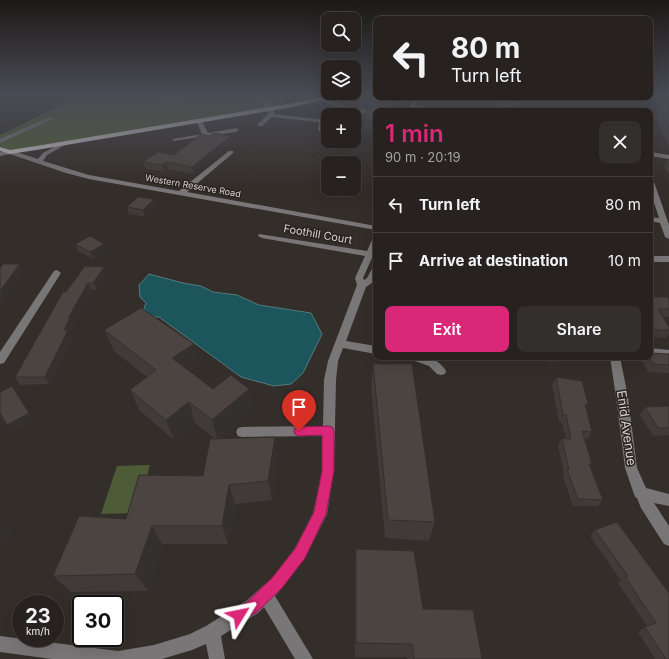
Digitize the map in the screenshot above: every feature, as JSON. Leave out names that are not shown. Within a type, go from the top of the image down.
[{"type":"main road","points":[[0,149],[10,152],[171,126]]},
{"type":"street","points":[[0,140],[34,126]]},
{"type":"street","points":[[202,126],[206,134]]},
{"type":"street","points":[[175,140],[236,130]]},
{"type":"street","points":[[39,162],[45,154],[63,144]]},
{"type":"street","points":[[0,154],[10,152]]},
{"type":"street","name":"Western Reserve Road","points":[[10,152],[89,177],[373,227]]},
{"type":"street","points":[[180,194],[231,152]]},
{"type":"street","points":[[653,154],[669,157]]},
{"type":"street","points":[[653,188],[669,236]]},
{"type":"street","points":[[653,219],[664,221]]},
{"type":"street","name":"Foothill Court","points":[[262,236],[370,254]]},
{"type":"street","points":[[362,285],[359,278],[373,247]]},
{"type":"street","points":[[653,259],[669,259]]},
{"type":"street","points":[[0,360],[57,273]]},
{"type":"street","points":[[0,644],[117,659],[154,653],[192,642],[212,632],[252,607],[277,583],[300,553],[320,514],[328,471],[330,380],[333,362],[362,285],[371,280],[373,276]]},
{"type":"street","points":[[339,344],[373,350]]},
{"type":"street","points":[[653,352],[669,354]]},
{"type":"street","points":[[427,360],[437,366],[441,372]]},
{"type":"street","name":"Enid Avenue","points":[[616,360],[631,468],[640,493],[669,539]]},
{"type":"street","points":[[242,432],[328,431]]},
{"type":"street","points":[[640,493],[669,500]]},
{"type":"street","points":[[265,594],[305,659]]},
{"type":"street","points":[[212,632],[217,659]]},
{"type":"green space","points":[[19,126],[168,126],[10,152],[0,149],[0,135]]},
{"type":"green space","points":[[150,465],[137,513],[101,514],[117,466]]},
{"type":"water","points":[[149,274],[201,286],[213,292],[237,295],[259,305],[311,313],[322,334],[303,373],[291,384],[274,386],[241,377],[159,317],[141,317],[146,303],[140,297],[139,285]]},
{"type":"building","points":[[213,133],[231,136],[192,167],[166,162],[162,165],[143,162],[158,152],[174,155],[201,134],[210,136]]},
{"type":"building","points":[[138,197],[154,199],[143,210],[127,207]]},
{"type":"building","points":[[90,236],[104,244],[90,252],[75,244]]},
{"type":"building","points":[[3,264],[20,264],[0,291],[0,268]]},
{"type":"building","points":[[85,266],[104,267],[93,283],[88,283],[68,318],[70,318],[64,330],[68,330],[45,377],[15,377],[63,292],[66,292]]},
{"type":"building","points":[[653,297],[667,297],[669,300],[669,309],[658,309],[669,327],[669,330],[653,330]]},
{"type":"building","points":[[141,308],[194,344],[172,358],[213,389],[231,375],[249,389],[212,420],[189,402],[166,420],[130,390],[156,370],[104,330]]},
{"type":"building","points":[[653,353],[669,354],[669,365],[653,364],[651,360],[653,360]]},
{"type":"building","points":[[373,364],[412,364],[435,522],[388,520]]},
{"type":"building","points":[[556,377],[582,381],[588,404],[585,404],[592,432],[582,431],[592,464],[589,464],[603,500],[578,499],[567,470],[569,470],[562,438],[571,439],[566,415],[563,415]]},
{"type":"building","points":[[12,386],[29,413],[7,425],[0,413],[0,392]]},
{"type":"building","points":[[669,406],[669,428],[658,428],[645,407]]},
{"type":"building","points":[[275,437],[268,481],[229,485],[222,526],[152,526],[135,574],[53,576],[79,516],[126,519],[139,475],[203,476],[210,439]]},
{"type":"building","points":[[617,522],[669,593],[669,659],[666,659],[645,627],[656,623],[625,577],[628,576],[595,530]]},
{"type":"building","points":[[356,549],[414,551],[423,609],[473,610],[482,659],[414,659],[412,644],[356,643]]},
{"type":"route","points":[[239,615],[252,607],[277,583],[300,553],[320,514],[328,471],[328,431],[299,431]]}]
